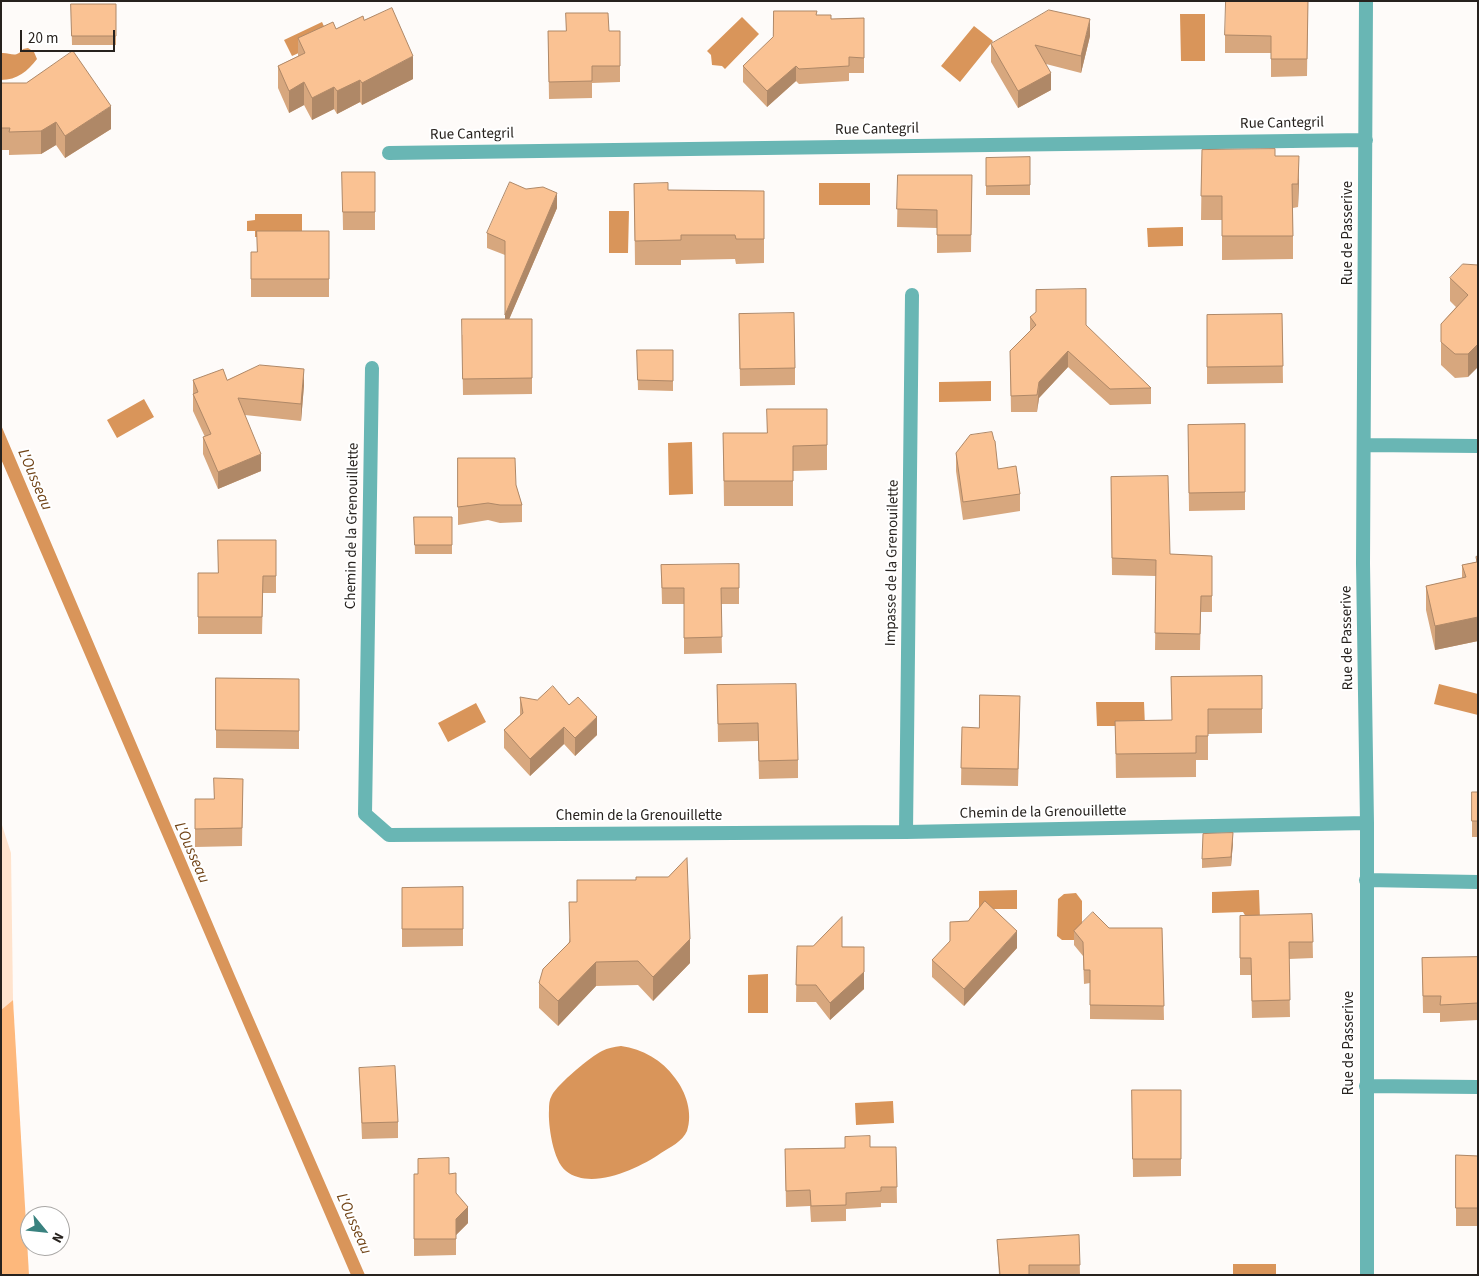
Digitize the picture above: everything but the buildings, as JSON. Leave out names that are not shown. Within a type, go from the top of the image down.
[{"type":"street","name":"Rue de Passerive","points":[[1366,1],[1364,564],[1367,823],[1367,1275]]},
{"type":"street","name":"Rue Cantegril","points":[[389,153],[1366,140]]},
{"type":"street","name":"Impasse de la Grenouilette","points":[[906,832],[912,295]]},
{"type":"street","name":"Chemin de la Grenouillette","points":[[372,368],[365,814],[389,835],[906,832],[1367,823]]},
{"type":"street","points":[[1364,445],[1478,446]]},
{"type":"street","points":[[1366,880],[1478,882]]},
{"type":"street","points":[[1366,1086],[1478,1087]]},
{"type":"shaded area","points":[[1180,14],[1205,14],[1205,61],[1181,61]]},
{"type":"shaded area","points":[[742,17],[759,34],[725,69],[722,66],[712,65],[711,55],[707,51]]},
{"type":"shaded area","points":[[322,22],[330,39],[292,56],[284,40]]},
{"type":"shaded area","points":[[974,26],[993,41],[960,82],[941,66]]},
{"type":"shaded area","points":[[28,48],[34,52],[37,59],[34,63],[17,77],[1,80],[1,53],[18,54],[23,49]]},
{"type":"shaded area","points":[[819,183],[870,183],[870,205],[819,205]]},
{"type":"shaded area","points":[[609,211],[629,211],[628,253],[609,253]]},
{"type":"shaded area","points":[[255,214],[302,214],[302,238],[255,237],[255,231],[247,231],[247,221],[255,220]]},
{"type":"shaded area","points":[[1183,227],[1183,246],[1148,247],[1147,228]]},
{"type":"shaded area","points":[[991,381],[991,401],[939,402],[939,382]]},
{"type":"shaded area","points":[[144,399],[154,417],[117,438],[107,420]]},
{"type":"shaded area","points":[[1,425],[235,976],[365,1275],[351,1275],[1,459]]},
{"type":"shaded area","points":[[692,442],[693,494],[669,495],[668,443]]},
{"type":"shaded area","points":[[1439,684],[1478,694],[1478,715],[1434,704]]},
{"type":"shaded area","points":[[1096,702],[1144,702],[1145,726],[1097,726]]},
{"type":"shaded area","points":[[476,703],[486,722],[448,742],[438,723]]},
{"type":"shaded area","points":[[1,822],[11,853],[13,1000],[1,1010]]},
{"type":"shaded area","points":[[1017,890],[1017,909],[979,909],[979,891]]},
{"type":"shaded area","points":[[1259,890],[1260,919],[1248,920],[1243,912],[1212,913],[1212,892]]},
{"type":"shaded area","points":[[1076,893],[1082,901],[1082,934],[1075,940],[1062,940],[1057,936],[1058,899],[1064,894]]},
{"type":"shaded area","points":[[768,974],[768,1013],[748,1013],[748,975]]},
{"type":"shaded area","points":[[13,1000],[25,1206],[20,1206],[20,1256],[28,1256],[29,1275],[1,1275],[1,1010]]},
{"type":"shaded area","points":[[621,1046],[629,1047],[651,1056],[675,1078],[685,1096],[689,1110],[687,1131],[672,1146],[627,1171],[601,1178],[588,1179],[576,1177],[561,1166],[552,1142],[549,1124],[550,1099],[555,1090],[590,1058],[604,1050]]},
{"type":"shaded area","points":[[893,1101],[894,1123],[856,1125],[855,1103]]},
{"type":"shaded area","points":[[1233,1264],[1276,1264],[1276,1275],[1233,1275]]},
{"type":"water label","name":"L'Ousseau","points":[[34,480]]},
{"type":"water label","name":"L'Ousseau","points":[[191,853]]},
{"type":"water label","name":"L'Ousseau","points":[[353,1224]]}]
